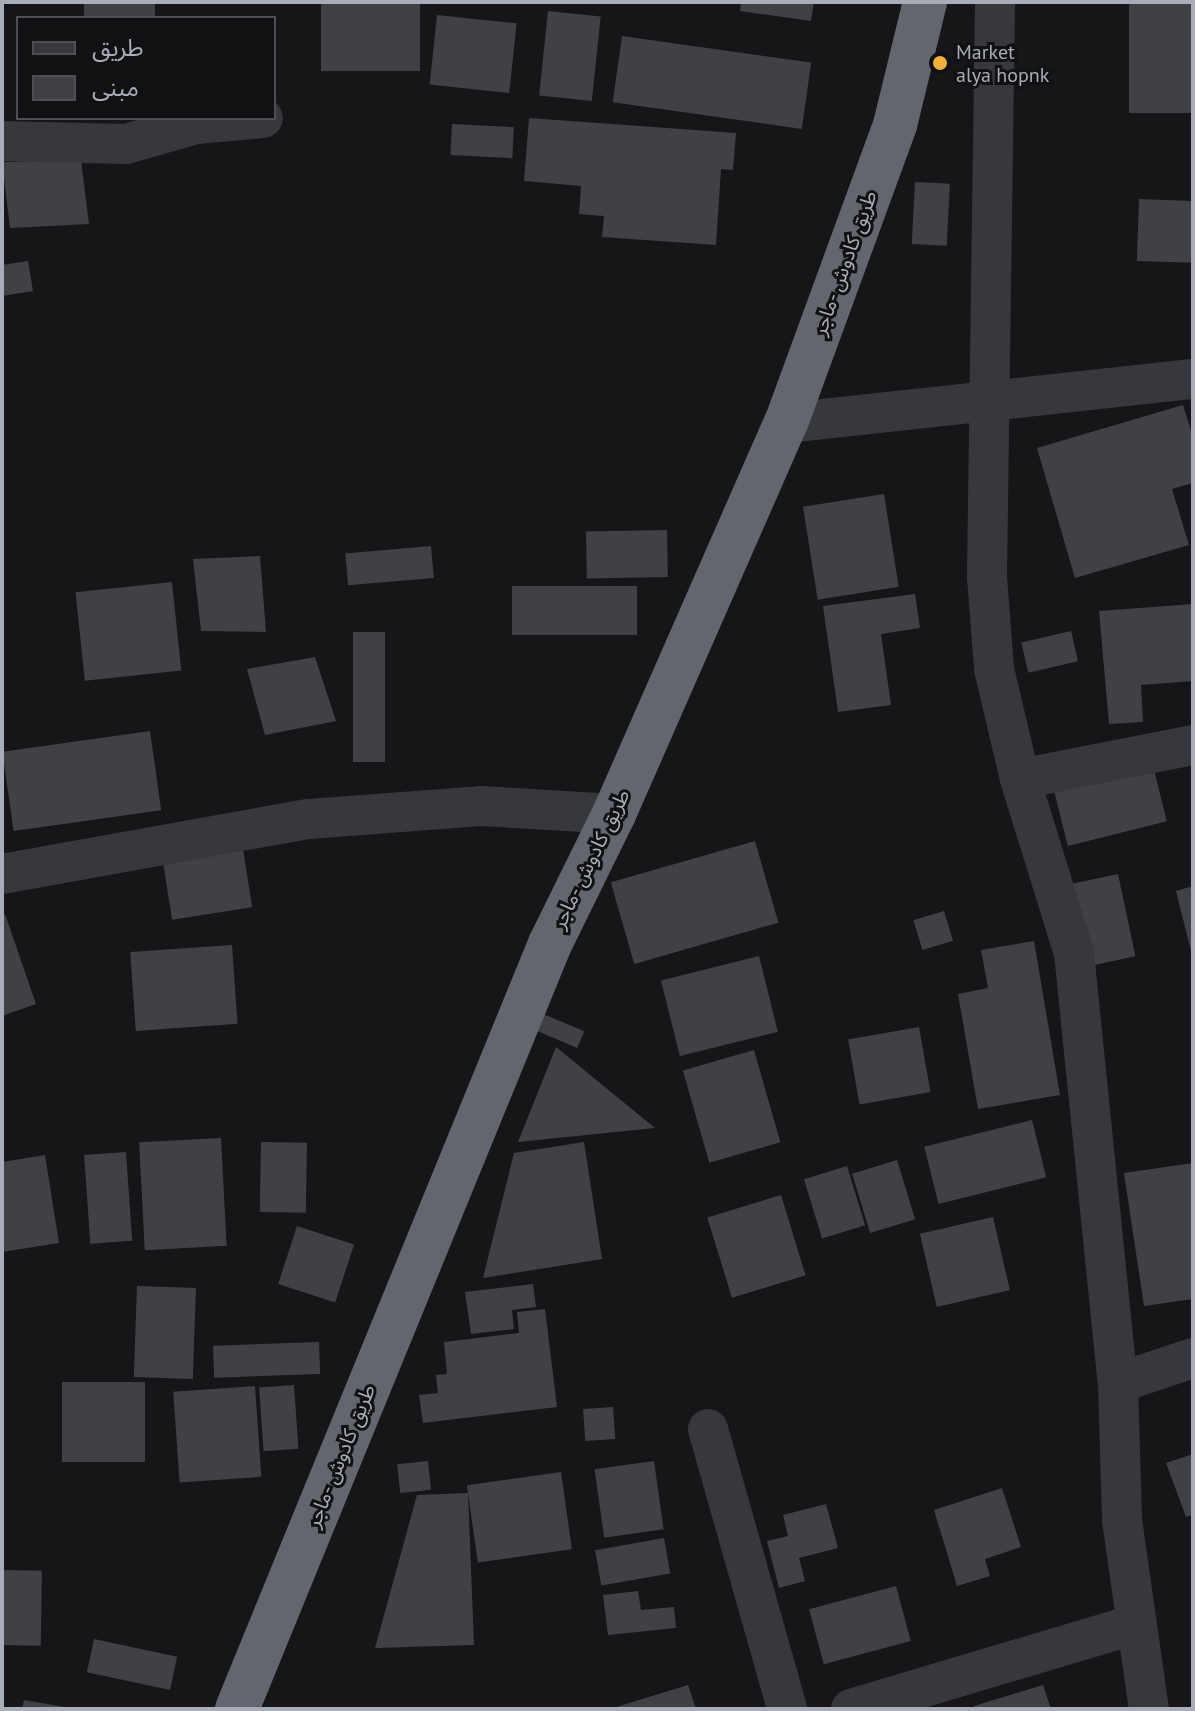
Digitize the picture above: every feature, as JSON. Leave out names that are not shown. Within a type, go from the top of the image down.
[{"type":"highway","name":"طريق كادوش -ماجر","points":[[237,1709],[550,944],[614,814],[786,423],[895,125],[925,2]]},
{"type":"street","points":[[995,2],[987,577],[994,669],[1020,779],[1074,953],[1118,1383],[1122,1520],[1149,1709]]},
{"type":"street","points":[[2,141],[126,144],[196,124],[241,120]]},
{"type":"street","points":[[786,423],[991,398],[1193,379]]},
{"type":"street","points":[[1020,779],[1193,745]]},
{"type":"street","points":[[2,874],[309,819],[481,806],[614,814]]},
{"type":"street","points":[[1118,1383],[1193,1358]]},
{"type":"street","points":[[708,1429],[787,1709]]},
{"type":"street","points":[[851,1709],[1136,1624]]},
{"type":"building","points":[[84,2],[155,2],[155,16],[84,16]]},
{"type":"building","points":[[321,2],[420,2],[420,71],[321,71]]},
{"type":"building","points":[[741,2],[814,2],[811,21],[740,11]]},
{"type":"building","points":[[1129,2],[1193,2],[1193,113],[1129,113]]},
{"type":"building","points":[[548,11],[601,17],[592,101],[539,96]]},
{"type":"building","points":[[437,15],[517,23],[509,93],[430,85]]},
{"type":"building","points":[[622,36],[811,63],[802,129],[613,102]]},
{"type":"building","points":[[529,118],[736,133],[733,170],[721,169],[716,245],[602,237],[604,216],[579,214],[581,186],[524,181]]},
{"type":"building","points":[[452,124],[514,127],[512,158],[450,155]]},
{"type":"building","points":[[81,160],[89,224],[10,228],[2,162]]},
{"type":"building","points":[[915,182],[950,184],[947,246],[912,244]]},
{"type":"building","points":[[1139,199],[1193,201],[1191,263],[1137,261]]},
{"type":"building","points":[[28,261],[33,291],[2,296],[2,265]]},
{"type":"building","points":[[1183,405],[1193,437],[1193,483],[1172,489],[1189,545],[1075,578],[1037,448]]},
{"type":"building","points":[[884,494],[899,587],[818,600],[803,507]]},
{"type":"building","points":[[667,530],[668,577],[587,578],[586,531]]},
{"type":"building","points":[[431,546],[434,578],[348,585],[345,553]]},
{"type":"building","points":[[260,556],[266,632],[201,631],[193,559]]},
{"type":"building","points":[[172,582],[181,671],[85,681],[76,592]]},
{"type":"building","points":[[512,586],[637,586],[637,635],[512,635]]},
{"type":"building","points":[[915,594],[920,628],[881,634],[891,705],[838,712],[823,606]]},
{"type":"building","points":[[1193,604],[1193,681],[1141,685],[1143,722],[1109,724],[1099,611]]},
{"type":"building","points":[[1071,631],[1078,661],[1028,673],[1021,642]]},
{"type":"building","points":[[353,632],[385,632],[385,762],[353,762]]},
{"type":"building","points":[[315,657],[336,721],[265,735],[247,669]]},
{"type":"building","points":[[150,731],[161,810],[14,831],[2,752]]},
{"type":"building","points":[[1153,766],[1167,821],[1068,846],[1054,791]]},
{"type":"building","points":[[755,841],[778,923],[634,964],[611,882]]},
{"type":"building","points":[[242,843],[252,907],[172,920],[162,856]]},
{"type":"building","points":[[1118,874],[1135,956],[1089,966],[1072,884]]},
{"type":"building","points":[[1193,886],[1193,955],[1192,955],[1176,891]]},
{"type":"building","points":[[944,911],[953,941],[922,950],[913,920]]},
{"type":"building","points":[[5,914],[36,1004],[2,1016],[2,915]]},
{"type":"building","points":[[1034,941],[1060,1095],[978,1109],[958,994],[988,988],[981,950]]},
{"type":"building","points":[[232,945],[238,1024],[136,1031],[130,952]]},
{"type":"building","points":[[759,956],[778,1032],[680,1056],[661,980]]},
{"type":"building","points":[[541,1013],[584,1031],[577,1048],[534,1030]]},
{"type":"building","points":[[919,1027],[930,1092],[860,1104],[848,1040]]},
{"type":"building","points":[[556,1047],[655,1128],[518,1142]]},
{"type":"building","points":[[754,1050],[780,1142],[709,1163],[683,1070]]},
{"type":"building","points":[[1032,1120],[1046,1177],[939,1204],[924,1147]]},
{"type":"building","points":[[221,1138],[227,1246],[145,1250],[139,1142]]},
{"type":"building","points":[[261,1142],[307,1143],[306,1213],[260,1212]]},
{"type":"building","points":[[584,1142],[602,1259],[483,1278],[514,1153]]},
{"type":"building","points":[[126,1152],[132,1241],[90,1244],[84,1155]]},
{"type":"building","points":[[45,1155],[59,1243],[2,1252],[2,1162]]},
{"type":"building","points":[[897,1160],[915,1219],[870,1233],[852,1174]]},
{"type":"building","points":[[1193,1163],[1193,1299],[1144,1306],[1124,1173]]},
{"type":"building","points":[[847,1166],[865,1225],[822,1238],[804,1179]]},
{"type":"building","points":[[781,1195],[806,1275],[732,1298],[707,1218]]},
{"type":"building","points":[[993,1217],[1010,1290],[937,1307],[920,1234]]},
{"type":"building","points":[[297,1226],[354,1245],[335,1303],[278,1284]]},
{"type":"building","points":[[533,1284],[536,1307],[512,1310],[514,1329],[471,1334],[465,1292]]},
{"type":"building","points":[[137,1286],[196,1288],[193,1379],[134,1377]]},
{"type":"building","points":[[545,1309],[557,1407],[423,1423],[419,1395],[438,1393],[436,1375],[447,1374],[444,1342],[519,1333],[517,1312]]},
{"type":"building","points":[[319,1342],[320,1374],[214,1378],[213,1346]]},
{"type":"building","points":[[62,1382],[145,1382],[145,1462],[62,1462]]},
{"type":"building","points":[[294,1385],[298,1449],[264,1451],[259,1387]]},
{"type":"building","points":[[255,1386],[261,1477],[180,1482],[173,1392]]},
{"type":"building","points":[[613,1407],[615,1439],[585,1441],[583,1409]]},
{"type":"building","points":[[1193,1454],[1193,1515],[1186,1517],[1166,1463]]},
{"type":"building","points":[[428,1461],[431,1490],[400,1493],[397,1464]]},
{"type":"building","points":[[654,1461],[664,1529],[604,1538],[595,1469]]},
{"type":"building","points":[[561,1472],[572,1549],[478,1562],[467,1485]]},
{"type":"building","points":[[1002,1488],[1021,1547],[985,1559],[990,1576],[957,1586],[934,1510]]},
{"type":"building","points":[[468,1493],[474,1645],[375,1648],[417,1495]]},
{"type":"building","points":[[826,1504],[838,1548],[799,1558],[805,1581],[779,1588],[767,1541],[788,1536],[783,1515]]},
{"type":"building","points":[[664,1538],[670,1573],[601,1586],[595,1550]]},
{"type":"building","points":[[2,1570],[42,1571],[41,1646],[2,1645]]},
{"type":"building","points":[[896,1586],[911,1641],[824,1664],[809,1609]]},
{"type":"building","points":[[638,1591],[641,1610],[674,1607],[676,1628],[608,1635],[603,1595]]},
{"type":"building","points":[[94,1639],[177,1657],[170,1690],[87,1672]]},
{"type":"building","points":[[688,1685],[696,1709],[613,1709],[613,1708]]},
{"type":"building","points":[[1043,1685],[1051,1709],[975,1709],[974,1706]]},
{"type":"building","points":[[24,1700],[65,1707],[65,1709],[22,1709]]},
{"type":"place","name":"Market alya hopnk","points":[[940,63]]}]
